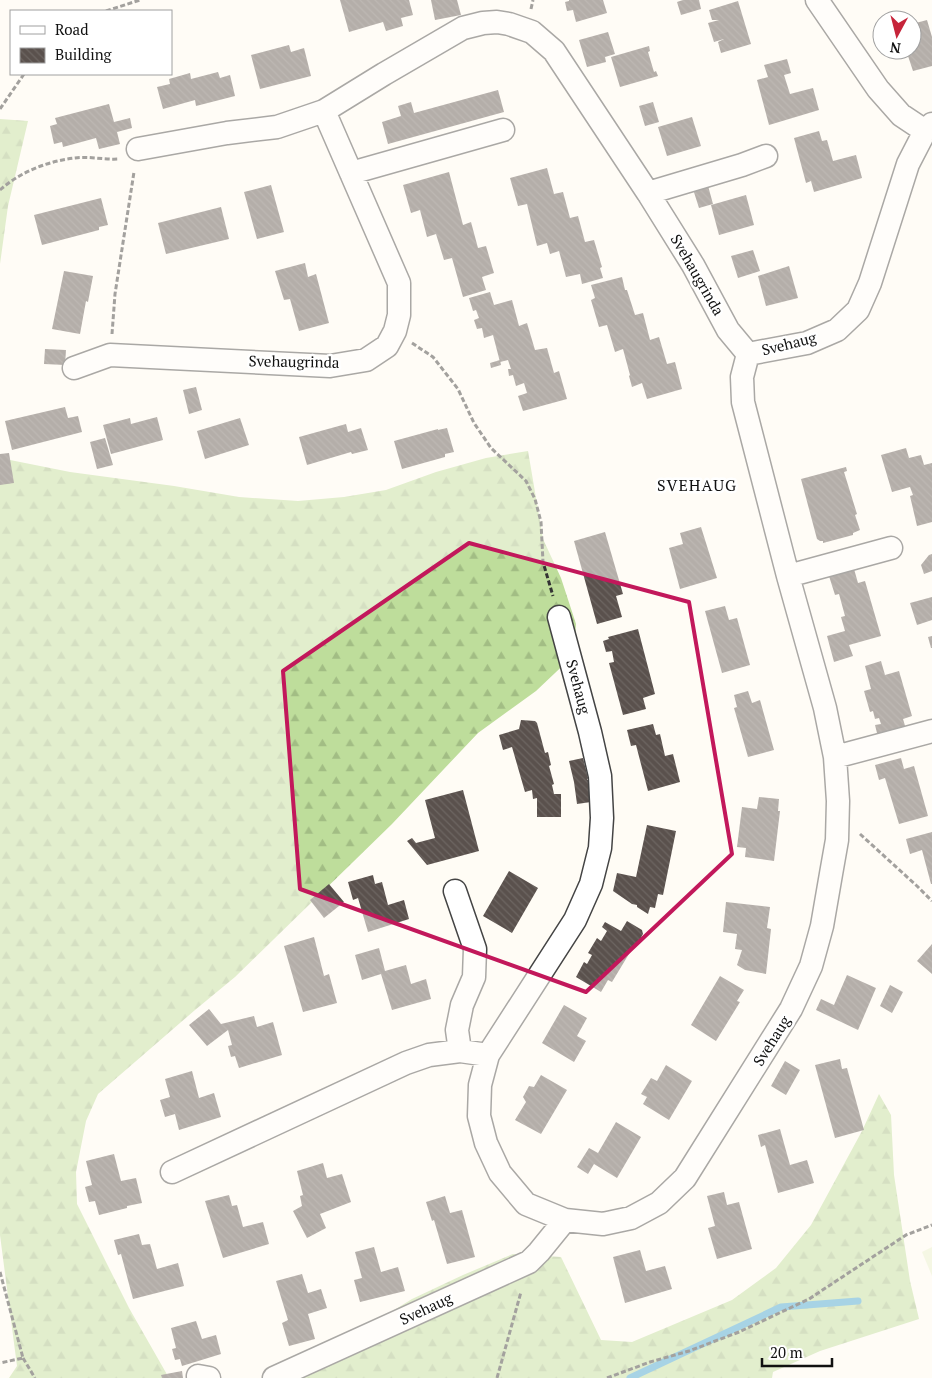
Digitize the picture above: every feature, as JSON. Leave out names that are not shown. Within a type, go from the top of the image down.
[{"type":"street","name":"Svehaug","points":[[559,617],[600,776],[602,818],[600,848],[591,884],[575,920],[488,1055],[480,1085],[479,1116],[486,1143],[500,1174],[526,1204],[564,1220],[603,1224],[631,1218],[659,1203],[685,1178],[791,1010],[811,966],[822,926],[837,840],[835,757],[825,708],[788,576],[743,402],[742,377],[748,354],[807,343],[837,330],[858,310],[870,283],[908,164],[928,127],[901,115],[878,89],[817,0]]},
{"type":"street","name":"Svehaugrinda","points":[[138,149],[227,133],[278,127],[324,111],[463,28],[483,23],[508,24],[532,32],[554,51],[693,265],[728,330],[748,354]]},
{"type":"street","name":"Svehaugrinda","points":[[74,368],[110,355],[330,366],[366,360],[387,346],[395,331],[399,315],[399,283],[324,111]]},
{"type":"street","points":[[351,173],[503,130]]},
{"type":"street","points":[[648,193],[766,156]]},
{"type":"street","points":[[788,576],[891,548]]},
{"type":"street","points":[[835,757],[932,731]]},
{"type":"street","points":[[455,891],[475,949],[474,977],[462,1005],[457,1030],[460,1051]]},
{"type":"street","points":[[172,1172],[406,1063],[429,1055],[460,1051],[488,1055]]},
{"type":"street","name":"Svehaug","points":[[274,1378],[529,1262],[564,1220]]},
{"type":"path","points":[[109,10],[140,0]]},
{"type":"path","points":[[0,109],[23,75]]},
{"type":"path","points":[[0,190],[8,182],[34,168],[76,158],[117,159],[138,149]]},
{"type":"path","points":[[110,355],[115,294],[138,149]]},
{"type":"path","points":[[395,331],[433,357],[458,389],[474,423],[490,448],[526,481],[535,499],[541,522],[543,562],[559,617]]},
{"type":"path","points":[[837,814],[932,901]]},
{"type":"path","points":[[607,1378],[739,1332],[808,1299],[906,1235],[932,1225]]},
{"type":"path","points":[[497,1378],[529,1262]]},
{"type":"path","points":[[0,1272],[23,1358],[35,1378]]},
{"type":"path","points":[[0,1363],[23,1358]]},
{"type":"highlighted area","points":[[469,543],[689,602],[732,854],[586,992],[300,889],[283,671]]},
{"type":"green space","points":[[0,119],[28,121],[8,206],[0,264]]},
{"type":"green space","points":[[528,451],[543,539],[561,578],[576,624],[574,655],[536,691],[478,733],[392,824],[235,977],[98,1094],[86,1121],[76,1172],[77,1204],[129,1308],[169,1378],[9,1378],[17,1366],[0,1235],[0,458],[70,472],[239,497],[298,501],[344,497],[386,490],[436,472],[486,458]]},
{"type":"green space","points":[[879,1094],[891,1115],[894,1175],[910,1281],[919,1319],[820,1351],[773,1372],[772,1378],[275,1378],[365,1328],[412,1299],[513,1254],[561,1257],[601,1340],[632,1342],[732,1300],[776,1268],[811,1225],[862,1131]]},
{"type":"green space","points":[[932,1247],[932,1276],[922,1252]]},
{"type":"building","points":[[340,0],[409,0],[413,15],[401,18],[403,26],[386,31],[383,22],[349,32]]},
{"type":"building","points":[[431,0],[457,0],[461,15],[435,20]]},
{"type":"building","points":[[569,0],[603,0],[607,13],[576,22],[573,10],[567,11],[565,2]]},
{"type":"building","points":[[699,0],[701,9],[681,15],[677,2]]},
{"type":"building","points":[[738,1],[751,44],[721,53],[718,42],[724,39],[714,42],[708,23],[719,20],[712,20],[709,10]]},
{"type":"building","points":[[927,20],[932,37],[932,66],[913,71],[909,60],[922,60],[922,21]]},
{"type":"building","points":[[608,32],[615,54],[605,57],[606,62],[587,67],[579,40]]},
{"type":"building","points":[[289,45],[291,52],[304,48],[311,76],[260,89],[251,55]]},
{"type":"building","points":[[649,46],[650,51],[648,52],[654,72],[656,71],[658,76],[620,87],[611,57]]},
{"type":"building","points":[[787,59],[791,73],[784,75],[790,94],[813,88],[819,110],[769,125],[757,80],[768,77],[764,65]]},
{"type":"building","points":[[218,72],[220,78],[230,75],[235,96],[196,106],[195,100],[163,109],[157,87],[170,84],[169,79],[190,73],[191,79]]},
{"type":"building","points":[[498,90],[504,112],[388,144],[382,122],[401,116],[398,106],[411,102],[414,113]]},
{"type":"building","points":[[653,102],[659,122],[645,126],[639,106]]},
{"type":"building","points":[[109,104],[114,122],[130,118],[132,128],[117,132],[120,144],[99,149],[96,138],[63,147],[62,142],[54,144],[50,126],[57,124],[55,118]]},
{"type":"building","points":[[692,117],[701,146],[667,156],[658,127]]},
{"type":"building","points":[[819,131],[822,141],[827,140],[833,161],[856,155],[862,178],[814,192],[811,181],[806,183],[794,138]]},
{"type":"building","points":[[547,168],[554,194],[563,192],[570,218],[578,216],[585,242],[594,240],[602,267],[600,268],[603,278],[582,284],[580,274],[566,277],[559,251],[550,254],[547,243],[537,246],[527,204],[518,206],[510,178]]},
{"type":"building","points":[[449,172],[463,225],[471,222],[478,248],[486,246],[494,273],[482,277],[486,290],[463,297],[452,258],[444,260],[436,234],[427,237],[420,210],[411,213],[403,185]]},
{"type":"building","points":[[707,182],[713,204],[699,208],[692,186]]},
{"type":"building","points":[[271,185],[284,232],[257,239],[244,192]]},
{"type":"building","points":[[746,195],[754,225],[719,235],[711,205]]},
{"type":"building","points":[[101,198],[108,225],[99,227],[99,230],[42,245],[34,215]]},
{"type":"building","points":[[221,207],[229,239],[166,254],[158,223]]},
{"type":"building","points":[[753,250],[760,271],[738,278],[731,256]]},
{"type":"building","points":[[305,263],[308,277],[316,274],[329,323],[299,331],[290,299],[284,300],[275,271]]},
{"type":"building","points":[[789,266],[798,298],[766,306],[758,276]]},
{"type":"building","points":[[64,271],[93,276],[80,334],[52,329]]},
{"type":"building","points":[[622,277],[635,315],[643,313],[650,340],[659,337],[667,364],[675,362],[682,389],[647,399],[642,383],[632,387],[623,349],[615,352],[607,325],[599,327],[591,300],[595,298],[591,285]]},
{"type":"building","points":[[490,292],[494,305],[512,300],[519,326],[527,323],[535,350],[547,348],[554,373],[559,371],[567,399],[523,411],[518,396],[527,393],[524,383],[516,386],[513,375],[509,376],[508,369],[511,369],[508,360],[500,362],[493,335],[484,338],[482,328],[477,329],[474,320],[479,318],[476,310],[473,311],[469,298]]},
{"type":"building","points":[[45,349],[66,350],[65,365],[44,364]]},
{"type":"building","points":[[500,360],[501,365],[491,368],[490,363]]},
{"type":"building","points":[[196,387],[202,410],[189,414],[183,390]]},
{"type":"building","points":[[65,407],[68,418],[78,416],[82,432],[12,450],[5,421]]},
{"type":"building","points":[[157,417],[163,440],[111,454],[103,425],[130,418],[131,424]]},
{"type":"building","points":[[240,418],[249,445],[205,459],[197,431]]},
{"type":"building","points":[[346,424],[348,432],[361,428],[368,450],[352,454],[351,452],[307,465],[299,437]]},
{"type":"building","points":[[447,428],[454,452],[445,454],[445,457],[402,469],[394,441]]},
{"type":"building","points":[[105,438],[113,465],[97,469],[90,442]]},
{"type":"building","points":[[906,448],[909,458],[921,455],[924,465],[932,463],[932,522],[917,526],[910,496],[913,495],[910,487],[892,492],[881,455]]},
{"type":"building","points":[[9,453],[14,483],[0,485],[0,454]]},
{"type":"building","points":[[846,467],[847,471],[844,472],[860,530],[853,533],[853,535],[823,543],[823,541],[817,539],[801,479]]},
{"type":"building","points":[[701,527],[717,578],[680,589],[669,548],[683,544],[680,533]]},
{"type":"building","points":[[605,532],[623,594],[616,596],[622,617],[597,624],[574,541]]},
{"type":"building","points":[[932,554],[932,571],[924,574],[921,565]]},
{"type":"building","points":[[854,569],[858,583],[865,581],[881,636],[849,645],[853,656],[834,662],[827,636],[845,631],[841,617],[845,616],[839,594],[835,595],[829,576]]},
{"type":"building","points":[[932,597],[932,620],[917,625],[910,603]]},
{"type":"building","points":[[725,606],[729,620],[737,618],[750,665],[722,673],[705,611]]},
{"type":"building","points":[[638,629],[655,694],[643,698],[646,709],[623,715],[609,663],[614,662],[612,651],[606,652],[603,641],[609,639],[608,637]]},
{"type":"building","points":[[932,636],[932,648],[931,648],[928,637]]},
{"type":"building","points":[[881,661],[885,675],[899,671],[912,716],[903,719],[906,729],[878,737],[875,725],[881,724],[879,718],[875,719],[873,711],[870,712],[864,691],[871,689],[865,666]]},
{"type":"building","points":[[748,691],[752,703],[760,700],[774,750],[748,757],[734,708],[737,707],[734,695]]},
{"type":"building","points":[[521,720],[535,721],[537,723],[545,753],[548,752],[554,794],[561,794],[561,817],[537,817],[537,798],[533,799],[532,790],[525,792],[512,747],[503,750],[499,735],[519,729]]},
{"type":"building","points":[[653,724],[656,735],[660,734],[665,756],[673,754],[680,782],[648,791],[636,745],[631,746],[627,730]]},
{"type":"building","points":[[583,758],[587,780],[589,780],[591,802],[577,804],[569,761]]},
{"type":"building","points":[[901,758],[904,769],[914,766],[928,816],[899,824],[885,778],[879,780],[875,765]]},
{"type":"building","points":[[463,790],[479,851],[427,865],[407,841],[412,838],[416,843],[435,838],[425,800]]},
{"type":"building","points":[[759,797],[779,799],[778,811],[780,811],[774,861],[745,857],[746,848],[737,847],[742,807],[757,809]]},
{"type":"building","points":[[647,825],[676,831],[663,895],[658,894],[655,908],[650,907],[648,914],[613,891],[617,873],[636,877]]},
{"type":"building","points":[[932,832],[931,884],[922,850],[910,854],[906,839]]},
{"type":"building","points":[[509,871],[538,888],[512,933],[483,916]]},
{"type":"building","points":[[373,875],[375,884],[382,882],[388,905],[404,900],[409,919],[368,932],[358,898],[353,900],[348,882]]},
{"type":"building","points":[[329,884],[344,902],[324,918],[310,900]]},
{"type":"building","points":[[726,902],[770,907],[767,928],[771,929],[766,974],[745,970],[737,965],[742,950],[735,949],[737,934],[723,932]]},
{"type":"building","points":[[627,921],[642,930],[643,934],[612,982],[608,980],[601,992],[576,977],[584,962],[587,964],[592,955],[588,953],[597,938],[601,941],[607,931],[602,927],[605,922],[621,931]]},
{"type":"building","points":[[314,937],[324,976],[329,974],[337,1003],[303,1012],[284,946]]},
{"type":"building","points":[[932,944],[932,974],[917,961]]},
{"type":"building","points":[[379,948],[385,971],[406,965],[411,984],[426,979],[431,999],[392,1010],[381,974],[362,980],[355,955]]},
{"type":"building","points":[[847,975],[876,988],[858,1030],[816,1010],[821,999],[834,1005]]},
{"type":"building","points":[[720,976],[744,990],[737,1001],[740,1002],[716,1041],[691,1025]]},
{"type":"building","points":[[890,985],[903,992],[892,1013],[880,1006]]},
{"type":"building","points":[[564,1005],[587,1018],[577,1036],[586,1041],[574,1062],[542,1043]]},
{"type":"building","points":[[209,1009],[221,1024],[254,1016],[257,1027],[273,1022],[282,1055],[239,1068],[235,1056],[231,1057],[228,1046],[232,1045],[228,1030],[207,1046],[189,1025]]},
{"type":"building","points":[[840,1059],[842,1069],[847,1068],[864,1130],[835,1138],[815,1065]]},
{"type":"building","points":[[785,1061],[800,1070],[786,1095],[771,1086]]},
{"type":"building","points":[[666,1065],[692,1081],[669,1120],[643,1104],[647,1097],[641,1094],[651,1078],[657,1081]]},
{"type":"building","points":[[192,1071],[199,1098],[214,1093],[221,1117],[179,1130],[175,1114],[165,1117],[160,1100],[170,1097],[165,1079]]},
{"type":"building","points":[[541,1075],[567,1090],[541,1134],[515,1120],[526,1102],[523,1097],[529,1086],[534,1087]]},
{"type":"building","points":[[616,1122],[641,1137],[617,1178],[594,1164],[588,1174],[577,1167],[589,1148],[598,1153]]},
{"type":"building","points":[[780,1129],[790,1165],[807,1160],[814,1183],[778,1193],[765,1145],[761,1147],[758,1135]]},
{"type":"building","points":[[114,1154],[121,1181],[136,1178],[142,1203],[99,1215],[95,1201],[89,1202],[85,1187],[92,1185],[86,1161]]},
{"type":"building","points":[[323,1163],[327,1178],[342,1174],[351,1202],[320,1214],[326,1228],[307,1238],[293,1211],[302,1206],[300,1196],[303,1195],[297,1171]]},
{"type":"building","points":[[724,1192],[727,1205],[739,1202],[752,1249],[717,1259],[708,1228],[715,1226],[707,1196]]},
{"type":"building","points":[[229,1195],[232,1206],[237,1205],[243,1227],[263,1222],[269,1244],[223,1258],[205,1201]]},
{"type":"building","points":[[445,1196],[450,1213],[462,1210],[475,1257],[447,1264],[434,1220],[432,1221],[426,1202]]},
{"type":"building","points":[[139,1234],[142,1245],[150,1244],[157,1269],[178,1263],[184,1286],[133,1299],[121,1254],[118,1255],[114,1240]]},
{"type":"building","points":[[374,1247],[381,1272],[398,1267],[405,1291],[360,1302],[354,1280],[362,1278],[355,1252]]},
{"type":"building","points":[[640,1250],[646,1271],[665,1266],[672,1289],[625,1303],[613,1257]]},
{"type":"building","points":[[302,1274],[308,1293],[321,1289],[327,1308],[308,1314],[315,1339],[289,1346],[282,1323],[288,1320],[276,1281]]},
{"type":"building","points":[[196,1321],[202,1339],[216,1335],[221,1354],[182,1366],[180,1359],[175,1360],[172,1349],[176,1348],[171,1328]]},
{"type":"building","points":[[182,1371],[183,1378],[162,1378],[161,1375]]},
{"type":"waterway","points":[[630,1378],[781,1307],[858,1301]]},
{"type":"district","name":"SVEHAUG","points":[[697,485]]}]
